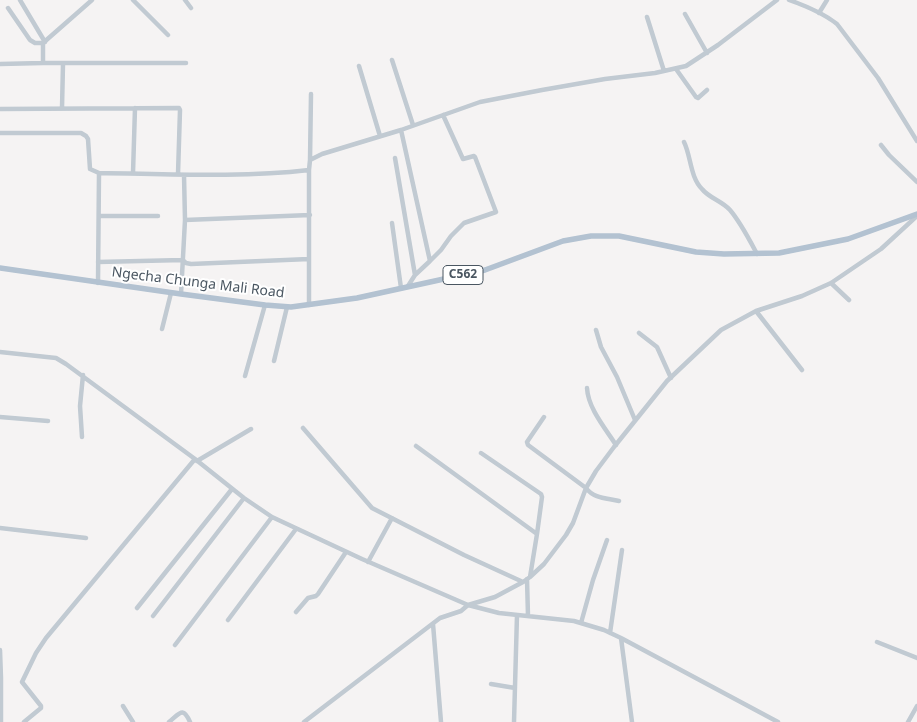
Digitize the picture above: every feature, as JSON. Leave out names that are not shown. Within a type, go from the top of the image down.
[{"type":"main road","name":"Ngecha Chunga Mali Road","points":[[0,268],[171,293],[287,307],[357,298],[485,270],[563,242],[592,236],[619,236],[696,252],[724,254],[779,253],[848,239],[917,215]]},
{"type":"street","points":[[20,0],[44,43],[43,63]]},
{"type":"street","points":[[8,8],[30,40],[35,43],[44,43],[92,0]]},
{"type":"street","points":[[133,0],[168,34]]},
{"type":"street","points":[[185,0],[191,8]]},
{"type":"street","points":[[310,160],[322,154],[492,99],[605,79],[676,69],[690,64],[707,53],[777,0]]},
{"type":"street","points":[[789,0],[819,13],[837,24],[878,78],[917,141]]},
{"type":"street","points":[[819,13],[827,0]]},
{"type":"street","points":[[685,14],[707,53]]},
{"type":"street","points":[[647,17],[664,71]]},
{"type":"street","points":[[392,60],[413,125]]},
{"type":"street","points":[[0,64],[186,63]]},
{"type":"street","points":[[62,108],[63,64]]},
{"type":"street","points":[[359,66],[380,136]]},
{"type":"street","points":[[676,69],[696,97],[698,98],[707,90]]},
{"type":"street","points":[[309,305],[309,170],[312,94]]},
{"type":"street","points":[[133,173],[135,108]]},
{"type":"street","points":[[0,109],[179,108],[178,174]]},
{"type":"street","points":[[408,286],[415,274],[441,250],[464,223],[496,212],[474,156],[463,159],[443,115]]},
{"type":"street","points":[[401,130],[430,261]]},
{"type":"street","points":[[0,133],[81,133],[88,139],[90,169],[99,173],[184,175],[277,174],[309,170]]},
{"type":"street","points":[[684,142],[692,170],[701,189],[730,210],[757,254]]},
{"type":"street","points":[[881,144],[889,155],[917,182]]},
{"type":"street","points":[[395,158],[415,274]]},
{"type":"street","points":[[98,283],[99,173]]},
{"type":"street","points":[[181,294],[185,220],[184,175]]},
{"type":"street","points":[[185,220],[310,215]]},
{"type":"street","points":[[304,722],[440,618],[461,611],[468,605],[494,597],[527,579],[544,564],[573,523],[586,488],[596,471],[670,378],[721,330],[756,311],[802,296],[831,283],[881,249],[917,215]]},
{"type":"street","points":[[99,216],[158,216]]},
{"type":"street","points":[[392,223],[401,288]]},
{"type":"street","points":[[98,262],[183,260],[191,264],[309,259]]},
{"type":"street","points":[[831,283],[849,300]]},
{"type":"street","points":[[162,329],[171,293]]},
{"type":"street","points":[[245,376],[265,305]]},
{"type":"street","points":[[274,361],[287,307]]},
{"type":"street","points":[[756,311],[802,370]]},
{"type":"street","points":[[596,330],[601,347],[617,377],[635,420]]},
{"type":"street","points":[[639,333],[657,347],[670,378]]},
{"type":"street","points":[[0,352],[56,358],[83,375],[232,489],[272,517],[368,562],[468,605],[499,613],[574,622],[610,633],[778,722]]},
{"type":"street","points":[[82,437],[80,406],[83,375]]},
{"type":"street","points":[[587,388],[590,404],[616,445]]},
{"type":"street","points":[[0,417],[48,421]]},
{"type":"street","points":[[544,417],[528,440],[528,445],[597,497],[619,501]]},
{"type":"street","points":[[302,428],[372,508],[464,555],[527,579]]},
{"type":"street","points":[[24,722],[41,708],[22,682],[46,638],[196,460],[251,429]]},
{"type":"street","points":[[416,446],[537,534]]},
{"type":"street","points":[[481,453],[542,495],[537,534],[527,579],[528,616]]},
{"type":"street","points":[[137,608],[232,489]]},
{"type":"street","points":[[153,616],[244,498]]},
{"type":"street","points":[[175,645],[272,517]]},
{"type":"street","points":[[368,562],[392,518]]},
{"type":"street","points":[[0,528],[86,538]]},
{"type":"street","points":[[228,620],[296,528]]},
{"type":"street","points":[[581,624],[593,580],[607,540]]},
{"type":"street","points":[[610,633],[622,550]]},
{"type":"street","points":[[296,612],[308,598],[318,594],[346,552]]},
{"type":"street","points":[[514,722],[516,615]]},
{"type":"street","points":[[433,624],[441,722]]},
{"type":"street","points":[[621,638],[632,722]]},
{"type":"street","points":[[877,642],[917,658]]},
{"type":"street","points":[[0,650],[1,722]]},
{"type":"street","points":[[491,684],[515,688]]},
{"type":"street","points":[[123,706],[133,722]]},
{"type":"street","points":[[908,722],[917,706]]},
{"type":"street","points":[[169,722],[184,712],[190,722]]}]
